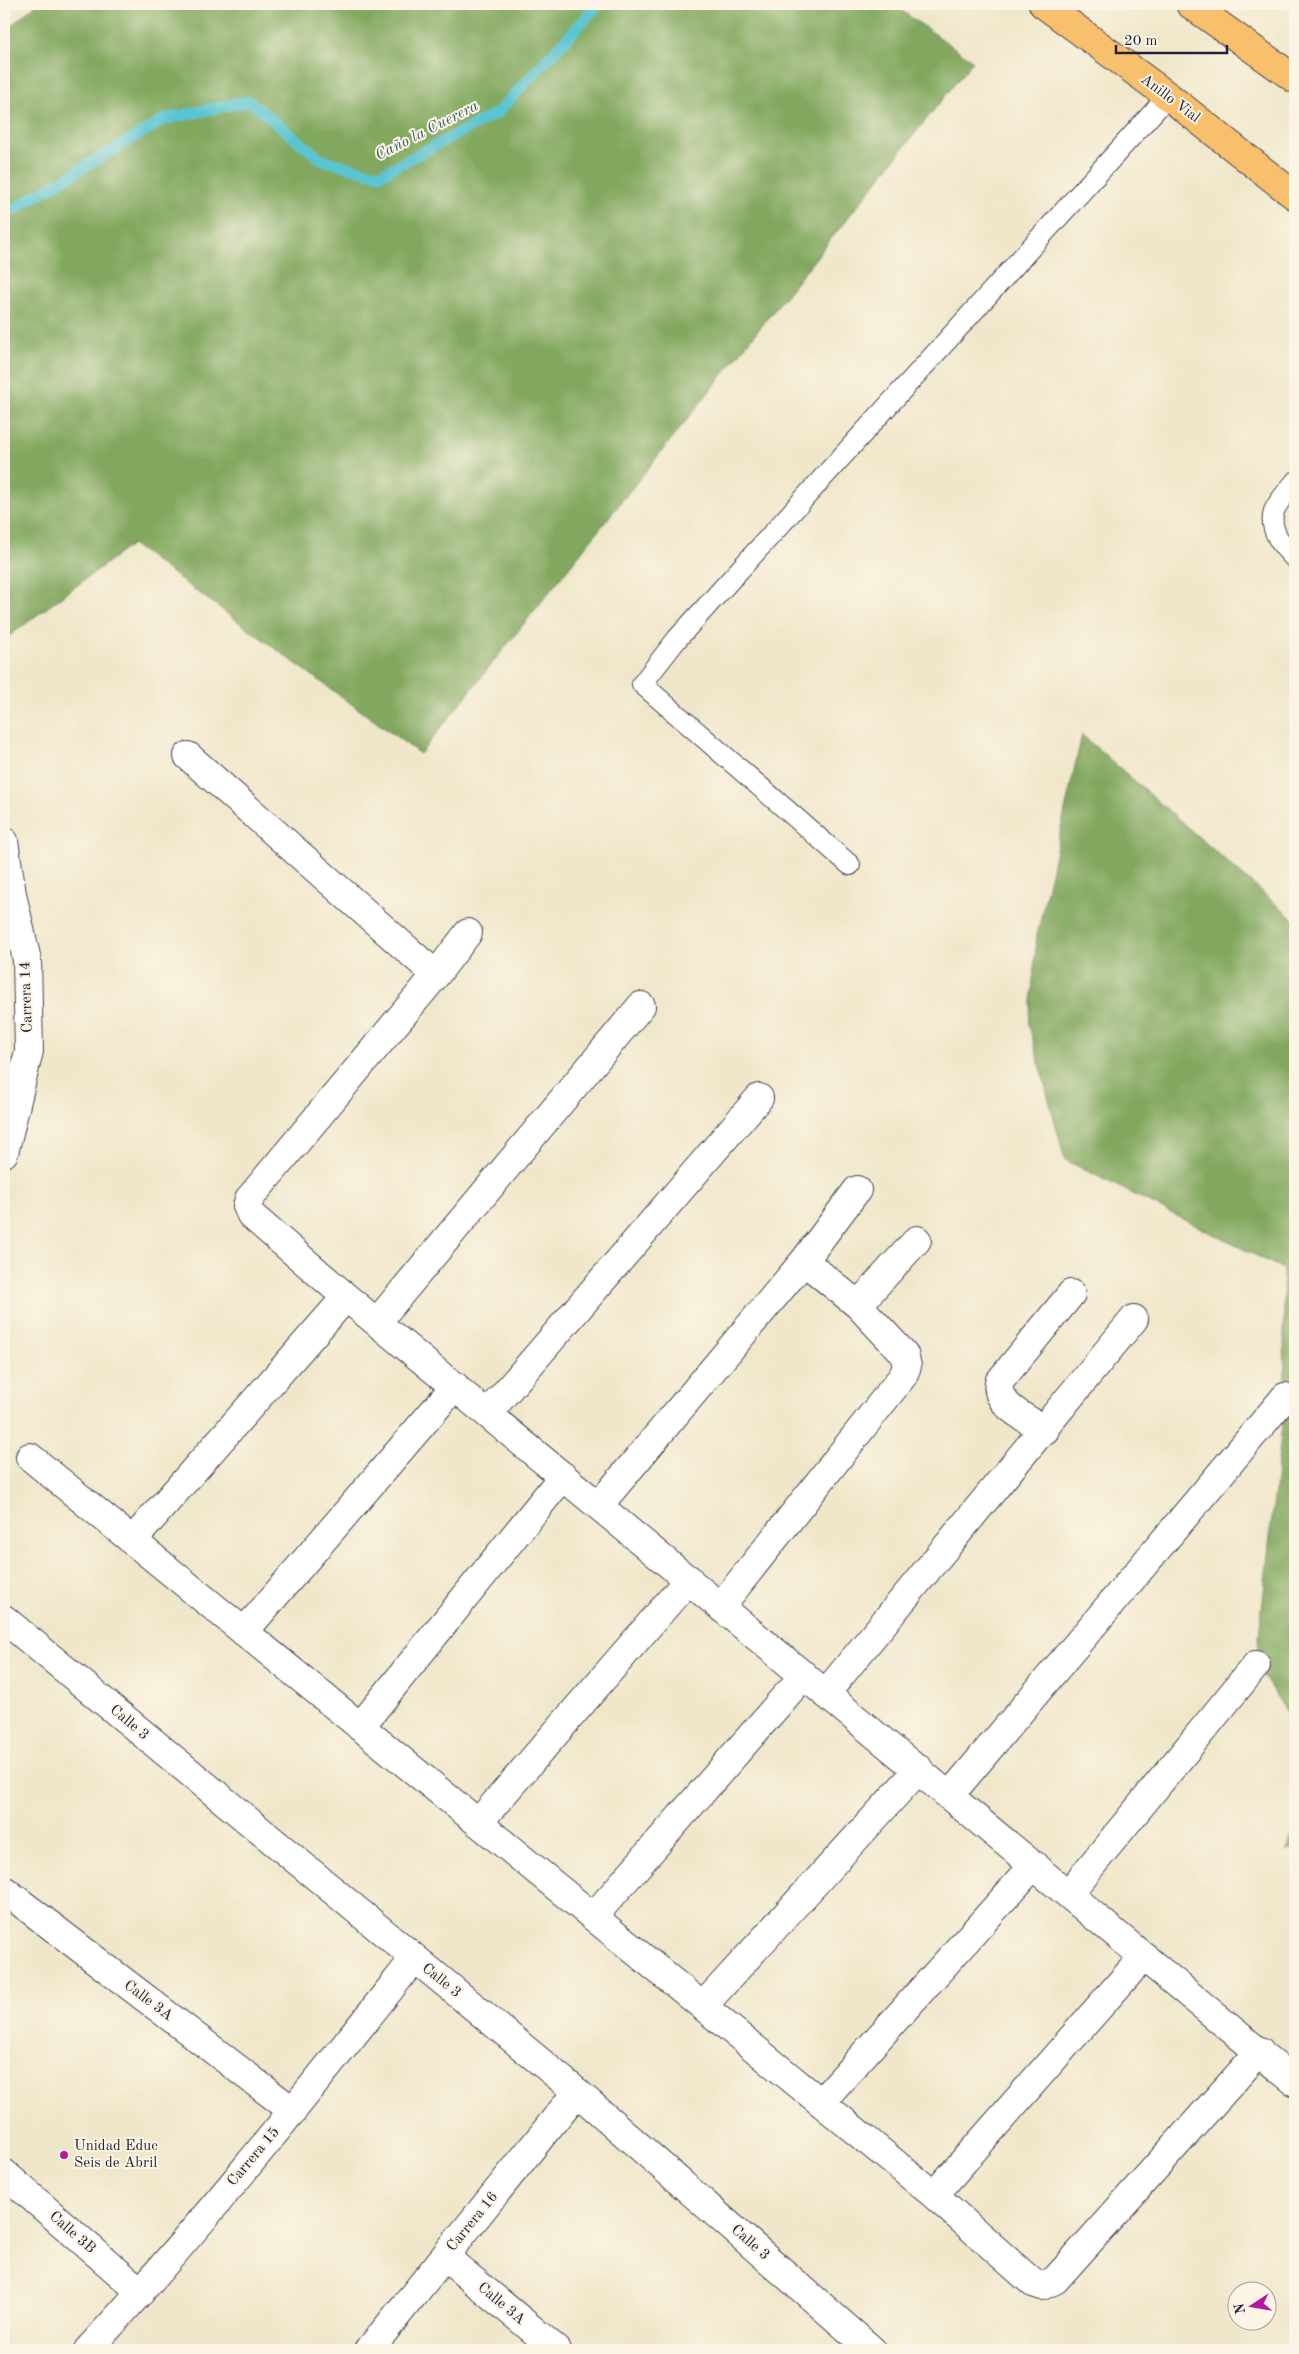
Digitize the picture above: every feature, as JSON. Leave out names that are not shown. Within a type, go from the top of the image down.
[{"type":"highway","name":"Anillo Vial","points":[[1043,4],[1168,96],[1295,196]]},
{"type":"highway","points":[[1190,4],[1295,79]]},
{"type":"street","points":[[188,756],[436,975]]},
{"type":"street","name":"Carrera 14","points":[[4,841],[12,894],[27,960],[29,1051],[4,1153]]},
{"type":"street","points":[[468,933],[436,975],[249,1199],[248,1206],[251,1215],[346,1297],[1260,2050],[1295,2082]]},
{"type":"street","points":[[377,1322],[641,1006]]},
{"type":"street","points":[[488,1413],[759,1098]]},
{"type":"street","points":[[599,1505],[804,1262],[857,1190]]},
{"type":"street","points":[[858,1305],[917,1240]]},
{"type":"street","points":[[722,1606],[903,1376],[907,1366],[904,1354],[858,1305],[804,1262]]},
{"type":"street","points":[[1045,1430],[1002,1401],[997,1391],[998,1382],[1071,1294]]},
{"type":"street","points":[[132,1541],[346,1297]]},
{"type":"street","points":[[826,1694],[1045,1430],[1134,1319]]},
{"type":"street","points":[[244,1632],[455,1386]]},
{"type":"street","points":[[950,1795],[1285,1397]]},
{"type":"street","points":[[30,1457],[934,2195],[1033,2283],[1042,2286],[1055,2280],[1260,2050]]},
{"type":"street","points":[[360,1727],[563,1476]]},
{"type":"street","points":[[478,1823],[689,1579]]},
{"type":"street","name":"Calle 3","points":[[4,1619],[577,2092],[872,2350]]},
{"type":"street","points":[[1070,1893],[1256,1665]]},
{"type":"street","points":[[593,1917],[804,1675]]},
{"type":"street","points":[[703,2006],[919,1769]]},
{"type":"street","points":[[821,2102],[1034,1864]]},
{"type":"street","name":"Calle 3A","points":[[4,1890],[293,2111]]},
{"type":"street","points":[[934,2195],[1144,1956]]},
{"type":"street","name":"Carrera 15","points":[[88,2350],[141,2292],[293,2111],[414,1959]]},
{"type":"street","name":"Carrera 16","points":[[369,2350],[577,2092]]},
{"type":"street","name":"Calle 3B","points":[[4,2173],[141,2292]]},
{"type":"street","name":"Calle 3A","points":[[445,2257],[557,2350]]},
{"type":"lane","points":[[850,865],[642,684],[677,639],[1168,96]]},
{"type":"lane","points":[[1295,482],[1274,511],[1274,529],[1281,545],[1295,559]]},
{"type":"green space","points":[[37,4],[892,4],[973,61],[420,754],[132,544],[4,640],[4,31]]},
{"type":"green space","points":[[1082,735],[1295,921],[1295,1725],[1256,1665],[1285,1397],[1283,1269],[1065,1160],[1029,1025],[1037,935]]},
{"type":"green space","points":[[1295,1828],[1295,1848],[1286,1852]]},
{"type":"waterway","name":"Caño la Cuerera","points":[[4,215],[165,119],[249,101],[322,160],[379,175],[497,113],[599,4]]},
{"type":"place","name":"Unidad Educ Seis de Abril","points":[[64,2155]]}]
